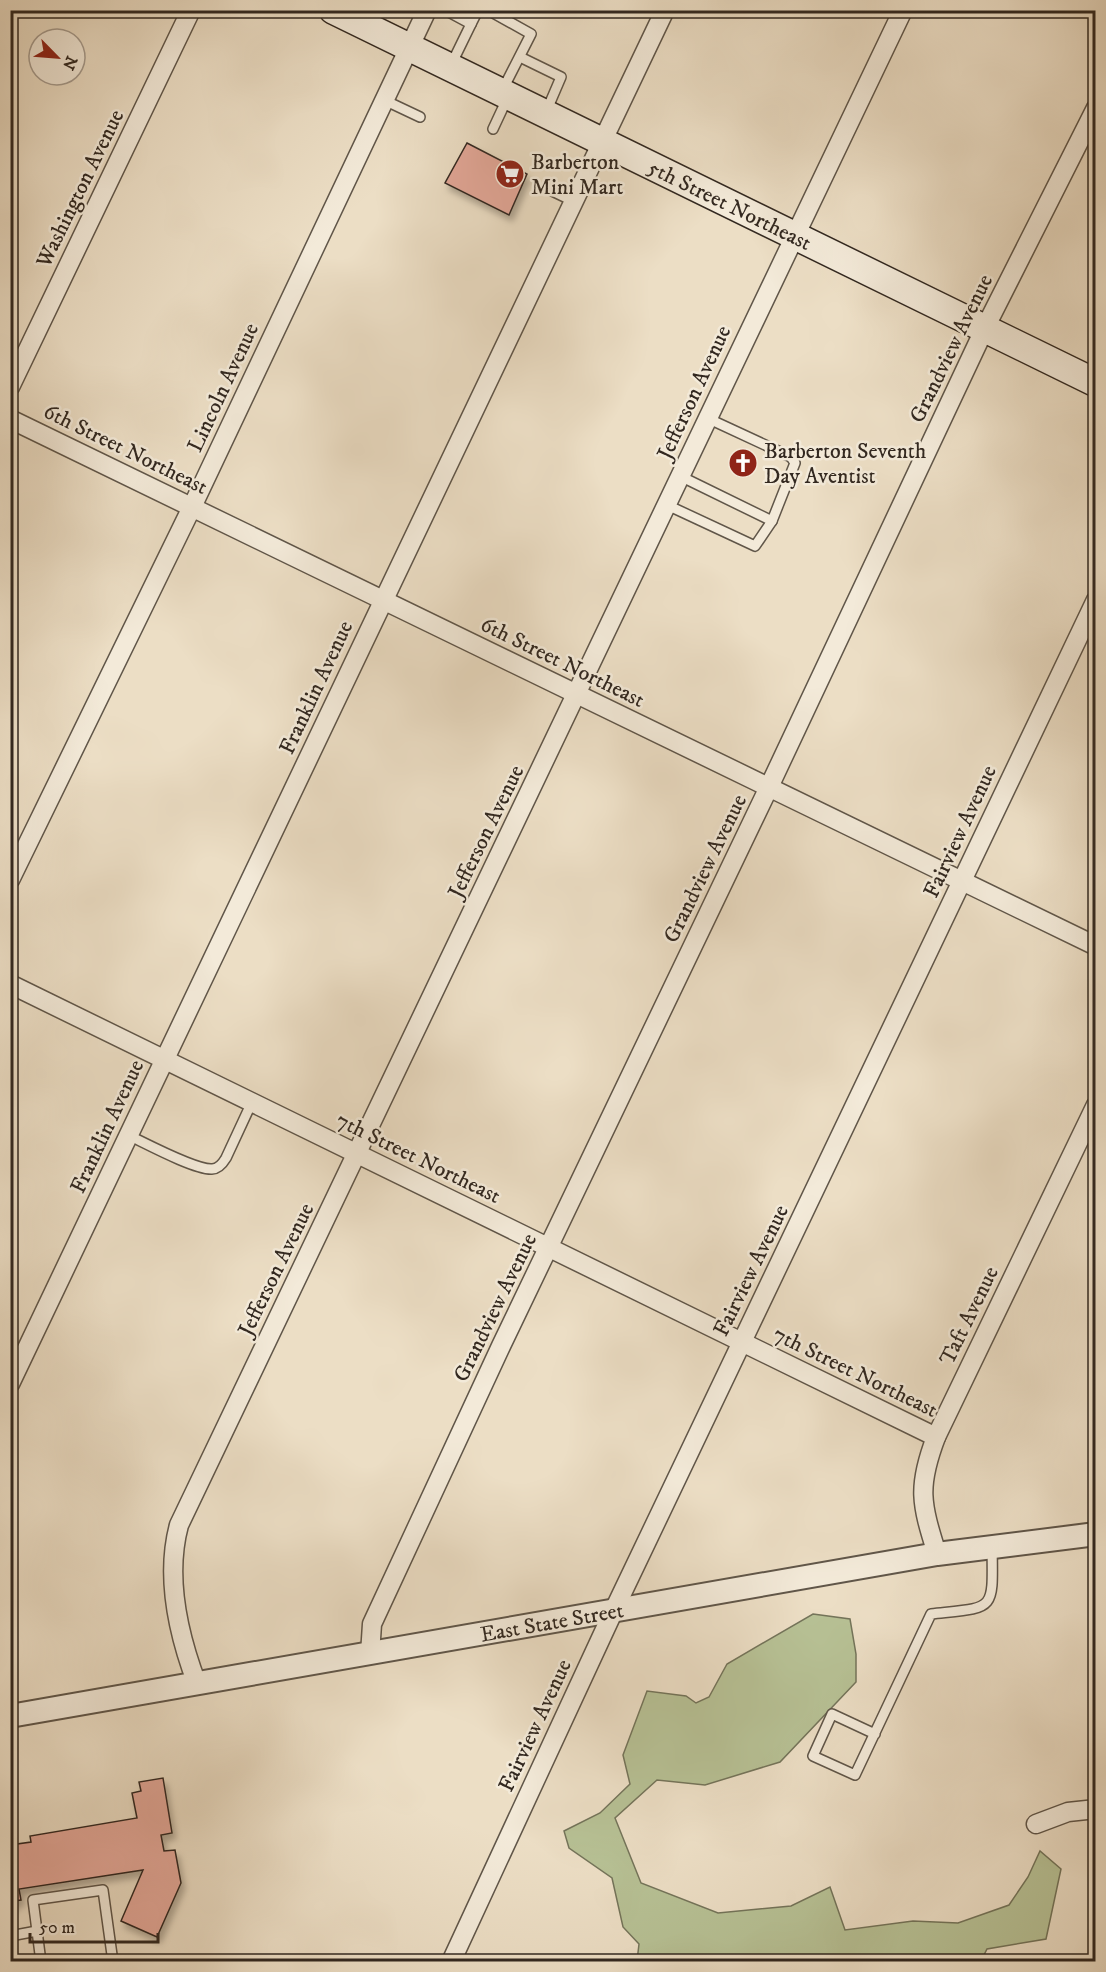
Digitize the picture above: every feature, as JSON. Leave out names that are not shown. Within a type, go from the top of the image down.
[{"type":"main road","name":"5th Street Northeast","points":[[333,10],[1095,383]]},
{"type":"street","name":"Washington Avenue","points":[[10,387],[191,10]]},
{"type":"street","name":"Lincoln Avenue","points":[[10,880],[192,507],[427,10]]},
{"type":"street","name":"Franklin Avenue","points":[[10,1384],[665,10]]},
{"type":"street","name":"Jefferson Avenue","points":[[197,1684],[186,1655],[172,1576],[173,1553],[179,1525],[903,10]]},
{"type":"street","name":"Grandview Avenue","points":[[370,1654],[372,1624],[984,330],[1095,108]]},
{"type":"street","name":"6th Street Northeast","points":[[10,419],[1095,946]]},
{"type":"street","name":"Fairview Avenue","points":[[451,1962],[614,1610],[1095,600]]},
{"type":"street","name":"7th Street Northeast","points":[[10,984],[936,1437]]},
{"type":"street","name":"Taft Avenue","points":[[937,1554],[924,1513],[922,1495],[926,1464],[936,1437],[1095,1105]]},
{"type":"street","name":"East State Street","points":[[10,1716],[937,1554],[1095,1534]]},
{"type":"street","points":[[1036,1824],[1068,1812],[1095,1809]]},
{"type":"lane","points":[[445,10],[471,24]]},
{"type":"lane","points":[[449,68],[478,10]]},
{"type":"lane","points":[[488,10],[531,32],[493,129]]},
{"type":"lane","points":[[520,57],[561,77],[544,115]]},
{"type":"lane","points":[[384,100],[420,117]]},
{"type":"lane","points":[[550,190],[573,201]]},
{"type":"lane","points":[[667,505],[756,546],[772,521],[795,463],[791,457],[707,418]]},
{"type":"lane","points":[[680,476],[772,521]]},
{"type":"lane","points":[[128,1135],[197,1166],[213,1170],[222,1165],[252,1102]]},
{"type":"lane","points":[[874,1734],[832,1714],[813,1756],[855,1775],[931,1614],[979,1609],[989,1602],[993,1590],[992,1546]]},
{"type":"lane","points":[[41,1962],[33,1900],[103,1890],[113,1962]]},
{"type":"lane","points":[[10,1936],[37,1931]]},
{"type":"green space","points":[[813,1614],[850,1619],[856,1654],[856,1682],[780,1762],[705,1785],[657,1780],[615,1818],[641,1883],[718,1913],[791,1906],[830,1887],[845,1930],[913,1921],[958,1923],[1009,1905],[1028,1877],[1040,1851],[1061,1869],[1046,1939],[987,1949],[981,1961],[637,1961],[639,1944],[623,1927],[612,1878],[569,1848],[564,1831],[600,1813],[630,1784],[623,1755],[647,1691],[686,1696],[696,1703],[709,1697],[727,1664]]},
{"type":"building","points":[[467,143],[527,174],[509,215],[445,183]]},
{"type":"building","points":[[163,1778],[172,1833],[161,1835],[164,1851],[175,1850],[181,1883],[157,1937],[121,1921],[143,1870],[19,1889],[21,1900],[13,1901],[14,1906],[10,1907],[10,1845],[31,1842],[30,1836],[137,1818],[132,1793],[141,1791],[139,1782]]},
{"type":"place","name":"Barberton Mini Mart","points":[[510,174]]},
{"type":"place","name":"Barberton Seventh Day Aventist","points":[[743,463]]}]
